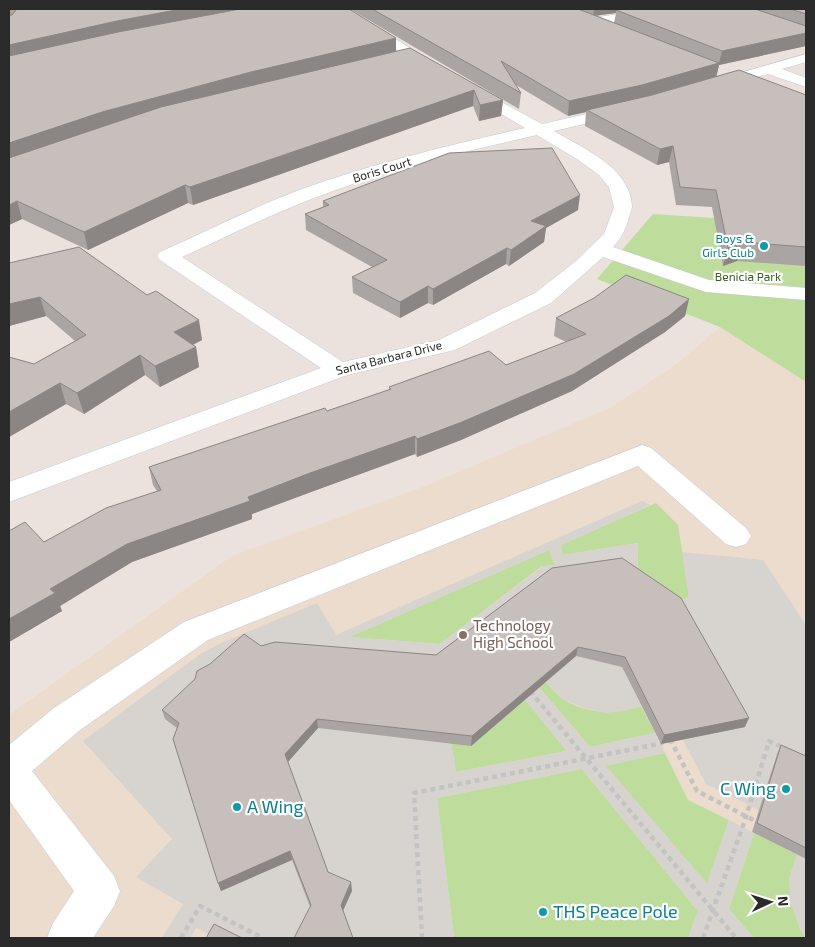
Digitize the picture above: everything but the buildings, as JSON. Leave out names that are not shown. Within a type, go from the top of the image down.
[{"type":"street","name":"Santa Barbara Drive","points":[[9,492],[339,370],[446,345],[543,298],[613,236],[624,207],[618,186],[606,171],[540,130],[403,57],[399,44],[339,9]]},
{"type":"street","points":[[620,33],[588,21],[673,9]]},
{"type":"street","points":[[702,88],[806,58]]},
{"type":"street","points":[[768,69],[806,83]]},
{"type":"street","points":[[712,70],[756,87]]},
{"type":"street","name":"Boris Court","points":[[339,370],[167,256],[309,193],[438,153],[635,108]]},
{"type":"street","points":[[599,250],[706,286],[806,294]]},
{"type":"street","points":[[68,938],[100,891],[9,768],[67,719],[196,631],[642,454],[736,536]]},
{"type":"path","points":[[527,688],[736,938]]},
{"type":"path","points":[[667,732],[697,791],[763,825]]},
{"type":"path","points":[[422,938],[414,793],[671,741]]},
{"type":"path","points":[[704,938],[746,816],[769,741],[791,752]]},
{"type":"path","points":[[181,938],[200,906],[263,938]]},
{"type":"shaded area","name":"Technology High School","points":[[720,327],[806,382],[806,938],[9,938],[9,715],[232,556],[423,487],[610,408],[677,364]]},
{"type":"shaded area","points":[[642,501],[650,505],[560,546],[563,555],[638,543],[637,580],[455,651],[166,719],[182,732],[221,891],[292,860],[312,913],[300,938],[214,937],[196,928],[190,938],[162,938],[183,904],[136,877],[172,839],[83,741],[199,655],[219,644],[317,603],[336,635]],"holes":[[[549,550],[555,565],[543,566],[440,644],[350,637]]]},
{"type":"shaded area","points":[[682,552],[763,560],[806,625],[806,768],[776,755],[759,810],[706,784],[683,740],[744,727],[675,605],[689,596]]},
{"type":"shaded area","points":[[576,656],[622,667],[641,706],[625,711],[606,713],[583,708],[563,699],[546,682]]},
{"type":"shaded area","points":[[539,687],[590,747],[655,733],[665,753],[606,766],[707,883],[729,820],[754,833],[729,909],[754,938],[688,938],[698,911],[582,769],[437,798],[454,938],[330,938],[287,763],[318,728],[451,743],[456,772],[567,751],[525,700]]},
{"type":"shaded area","points":[[797,855],[806,859],[806,938],[800,929],[790,902],[789,879]]},
{"type":"green space","name":"Benicia Park","points":[[653,214],[806,224],[806,382],[720,327],[597,279]]},
{"type":"green space","points":[[656,503],[678,525],[689,596],[675,605],[637,580],[638,543],[563,555],[560,545]]},
{"type":"green space","points":[[549,550],[555,565],[542,566],[440,644],[349,637]]},
{"type":"green space","points":[[546,682],[563,699],[582,708],[611,712],[641,706],[655,733],[590,747],[539,687]]},
{"type":"green space","points":[[525,700],[567,751],[456,772],[451,743],[471,745]]},
{"type":"green space","points":[[665,753],[688,800],[729,820],[707,884],[605,765]]},
{"type":"green space","points":[[582,769],[698,911],[688,938],[454,938],[437,798]]},
{"type":"green space","points":[[754,833],[797,855],[789,879],[800,929],[806,938],[754,938],[729,909]]},
{"type":"place","name":"Boys & Girls Club","points":[[764,246]]},
{"type":"place","name":"Technology High School","points":[[463,635]]},
{"type":"place","name":"C Wing","points":[[786,789]]},
{"type":"place","name":"A Wing","points":[[237,807]]},
{"type":"place","name":"THS Peace Pole","points":[[543,912]]}]
